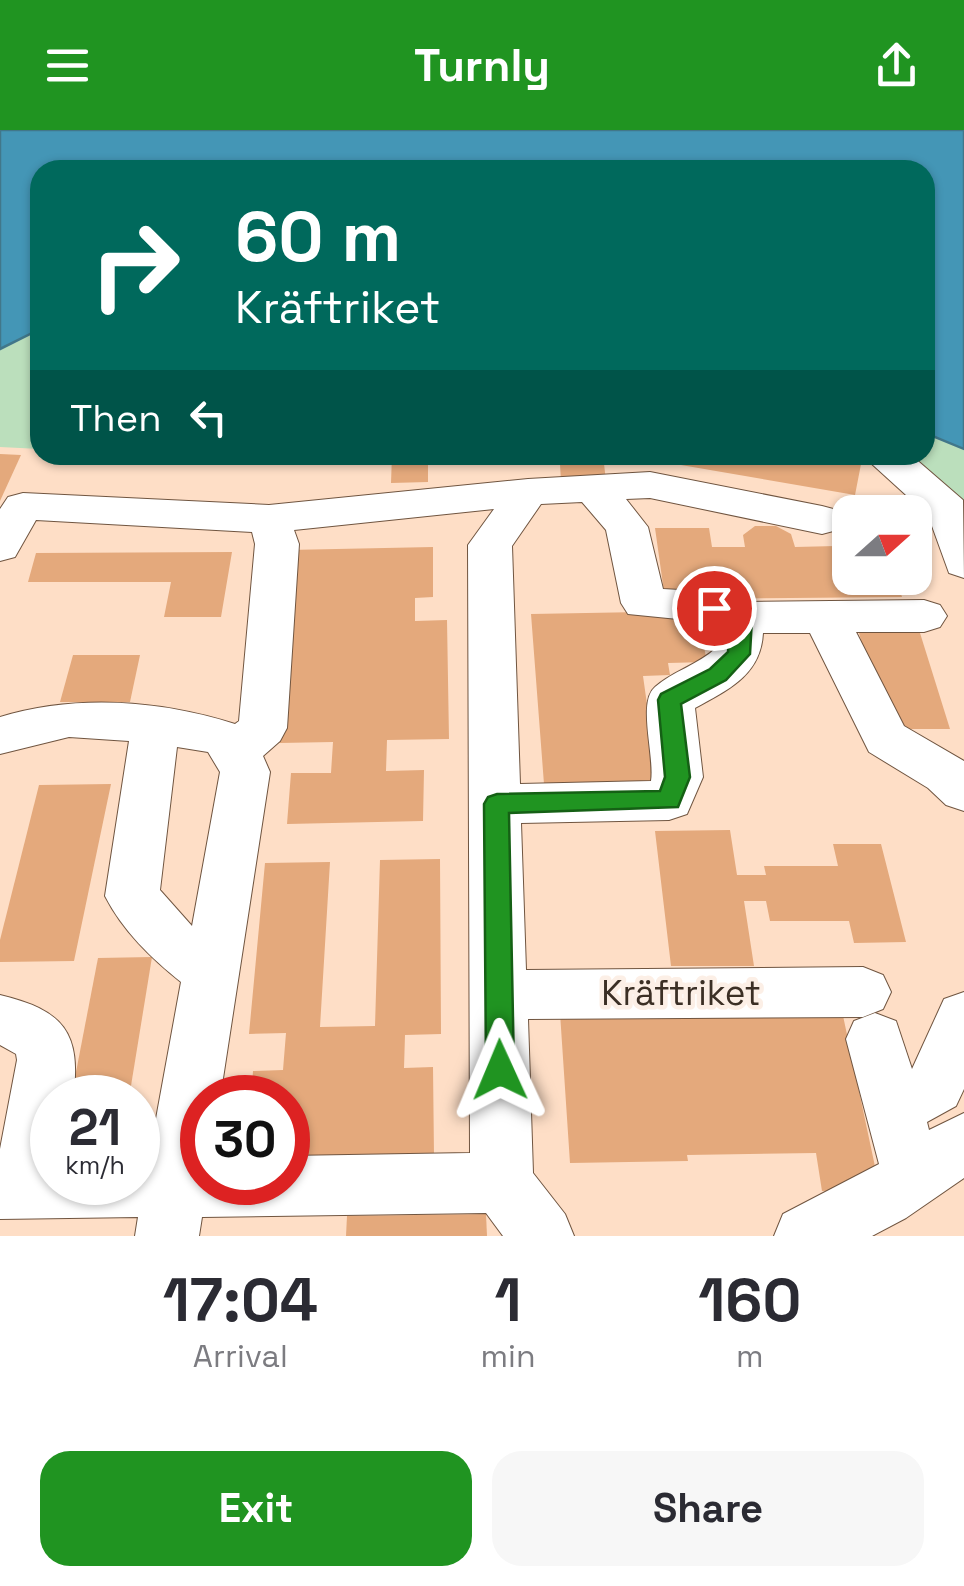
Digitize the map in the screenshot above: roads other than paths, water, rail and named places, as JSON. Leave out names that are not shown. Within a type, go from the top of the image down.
[{"type":"street","points":[[898,465],[948,510],[964,563]]},
{"type":"street","points":[[0,547],[23,506],[292,511],[650,485],[822,520]]},
{"type":"street","points":[[594,488],[627,527],[644,603],[714,608],[741,618],[924,616]]},
{"type":"street","points":[[528,492],[490,545],[498,995],[502,1183],[542,1236]]},
{"type":"street","points":[[446,501],[490,545]]},
{"type":"street","points":[[236,750],[263,728],[276,544],[292,511]]},
{"type":"street","points":[[824,616],[886,740],[946,774],[964,791]]},
{"type":"street","points":[[497,804],[669,800],[678,777],[670,700],[718,674],[739,654],[741,618]]},
{"type":"street","points":[[0,736],[74,718],[222,736],[236,750],[245,772],[172,1211]]},
{"type":"street","points":[[155,728],[132,896],[172,943],[212,973]]},
{"type":"street","name":"Kräftriket","points":[[498,995],[869,1015],[892,1110],[939,1159],[884,1197],[806,1236]]},
{"type":"street","points":[[892,1110],[935,1087],[964,1017]]},
{"type":"street","points":[[0,1020],[32,1030],[45,1047],[46,1074],[10,1188],[172,1211],[502,1183]]},
{"type":"water","points":[[0,130],[964,130],[964,449],[935,437],[935,160],[30,160],[30,334],[0,349]]}]
